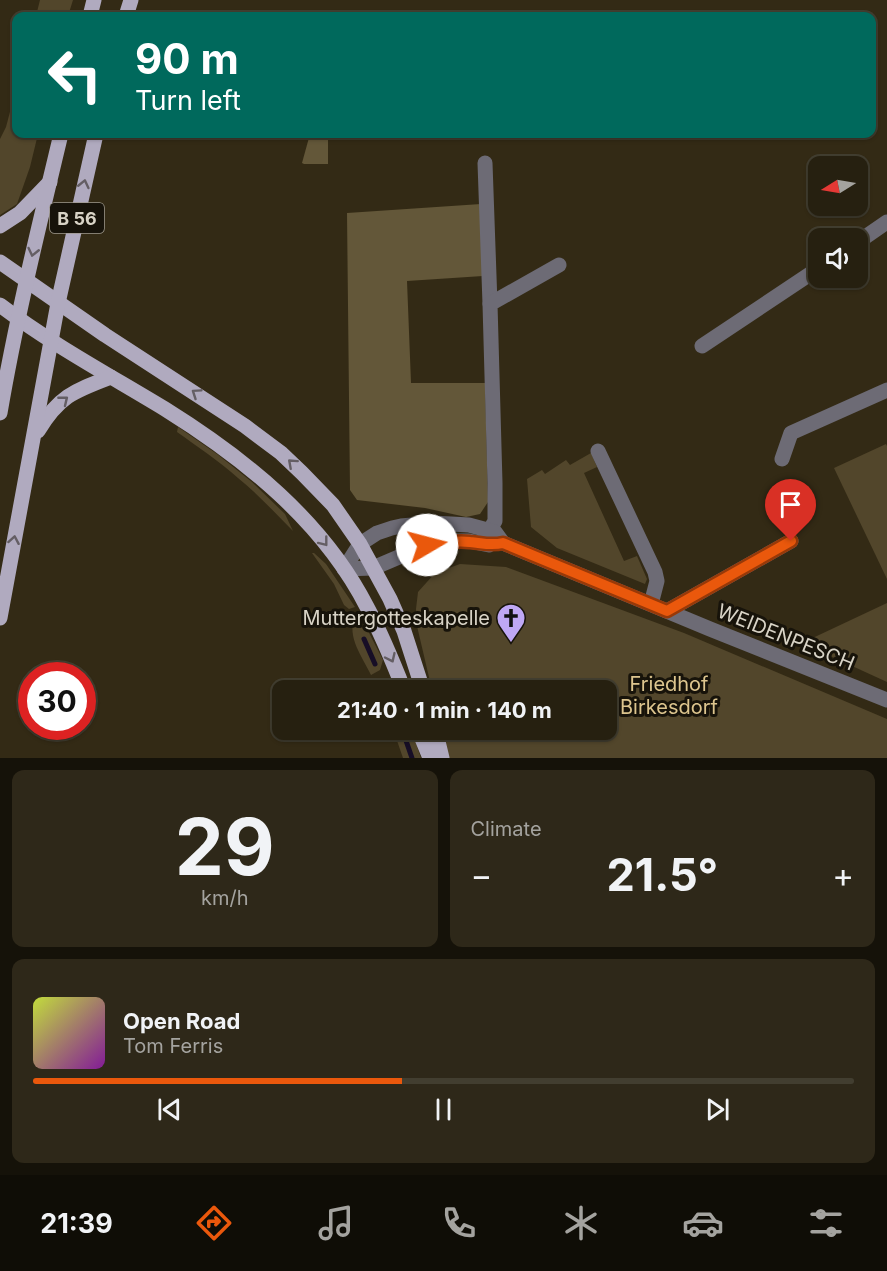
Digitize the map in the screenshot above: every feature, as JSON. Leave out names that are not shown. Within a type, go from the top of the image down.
[{"type":"main road","name":"B 56","points":[[0,413],[18,319],[60,138]]},
{"type":"main road","name":"B 56","points":[[0,618],[58,303],[95,138]]},
{"type":"main road","points":[[0,226],[20,213],[50,182]]},
{"type":"main road","points":[[0,262],[105,335],[235,419],[281,453],[302,472],[333,505],[360,544],[390,599],[420,680]]},
{"type":"main road","points":[[0,305],[51,340],[168,411],[250,469],[302,516],[324,541],[367,607],[400,680]]},
{"type":"main road","points":[[32,441],[48,414],[61,401],[75,391],[111,377]]},
{"type":"main road","points":[[423,740],[430,758]]},
{"type":"main road","points":[[438,740],[442,758]]},
{"type":"street","points":[[485,163],[495,483],[495,520],[485,537]]},
{"type":"street","points":[[868,235],[887,222]]},
{"type":"street","points":[[490,304],[559,264]]},
{"type":"street","points":[[702,346],[808,275]]},
{"type":"street","points":[[782,459],[791,433],[887,390]]},
{"type":"street","points":[[598,451],[655,572],[657,581],[651,604]]},
{"type":"street","points":[[344,569],[360,544],[377,533],[392,528],[456,523],[469,525],[485,537]]},
{"type":"street","name":"WEIDENPESCH","points":[[485,537],[495,532],[503,543],[887,700]]},
{"type":"street","points":[[344,569],[373,568],[427,545],[485,537]]},
{"type":"street","points":[[667,611],[791,541]]},
{"type":"green space","points":[[40,0],[73,0],[69,12],[37,12]]},
{"type":"green space","points":[[12,104],[12,138],[37,138],[17,204],[0,215],[0,139]]},
{"type":"green space","points":[[178,427],[252,482],[285,514],[293,531],[245,484],[177,432]]},
{"type":"green space","points":[[886,444],[887,446],[887,579],[834,468]]},
{"type":"green space","points":[[591,453],[597,467],[584,473],[624,561],[637,556],[647,579],[645,584],[557,548],[531,527],[527,479],[542,470],[545,474],[566,460],[570,465]]},
{"type":"green space","points":[[312,553],[326,564],[355,607],[349,609],[344,605],[334,584]]},
{"type":"green space","name":"Friedhof Birkesdorf","points":[[460,564],[506,567],[684,633],[887,719],[887,758],[449,758],[445,740],[617,740],[617,680],[430,680],[417,626],[416,609],[418,592],[435,573]]},
{"type":"green space","points":[[887,603],[887,682],[802,643]]},
{"type":"green space","points":[[359,616],[383,660],[380,670],[371,675],[354,639],[353,625],[355,618]]},
{"type":"green space","points":[[397,740],[415,740],[421,758],[403,758]]},
{"type":"shaded area","points":[[309,138],[328,138],[328,164],[302,163]]},
{"type":"shaded area","points":[[481,204],[483,276],[407,281],[411,383],[485,383],[488,502],[480,514],[466,517],[425,508],[357,500],[350,490],[347,213]]},
{"type":"waterway","points":[[364,639],[375,664]]},
{"type":"waterway","points":[[406,740],[412,758]]},
{"type":"place","name":"Muttergotteskapelle","points":[[511,644]]},
{"type":"route","points":[[427,545],[448,541],[492,546],[503,543],[667,611],[791,541]]}]
